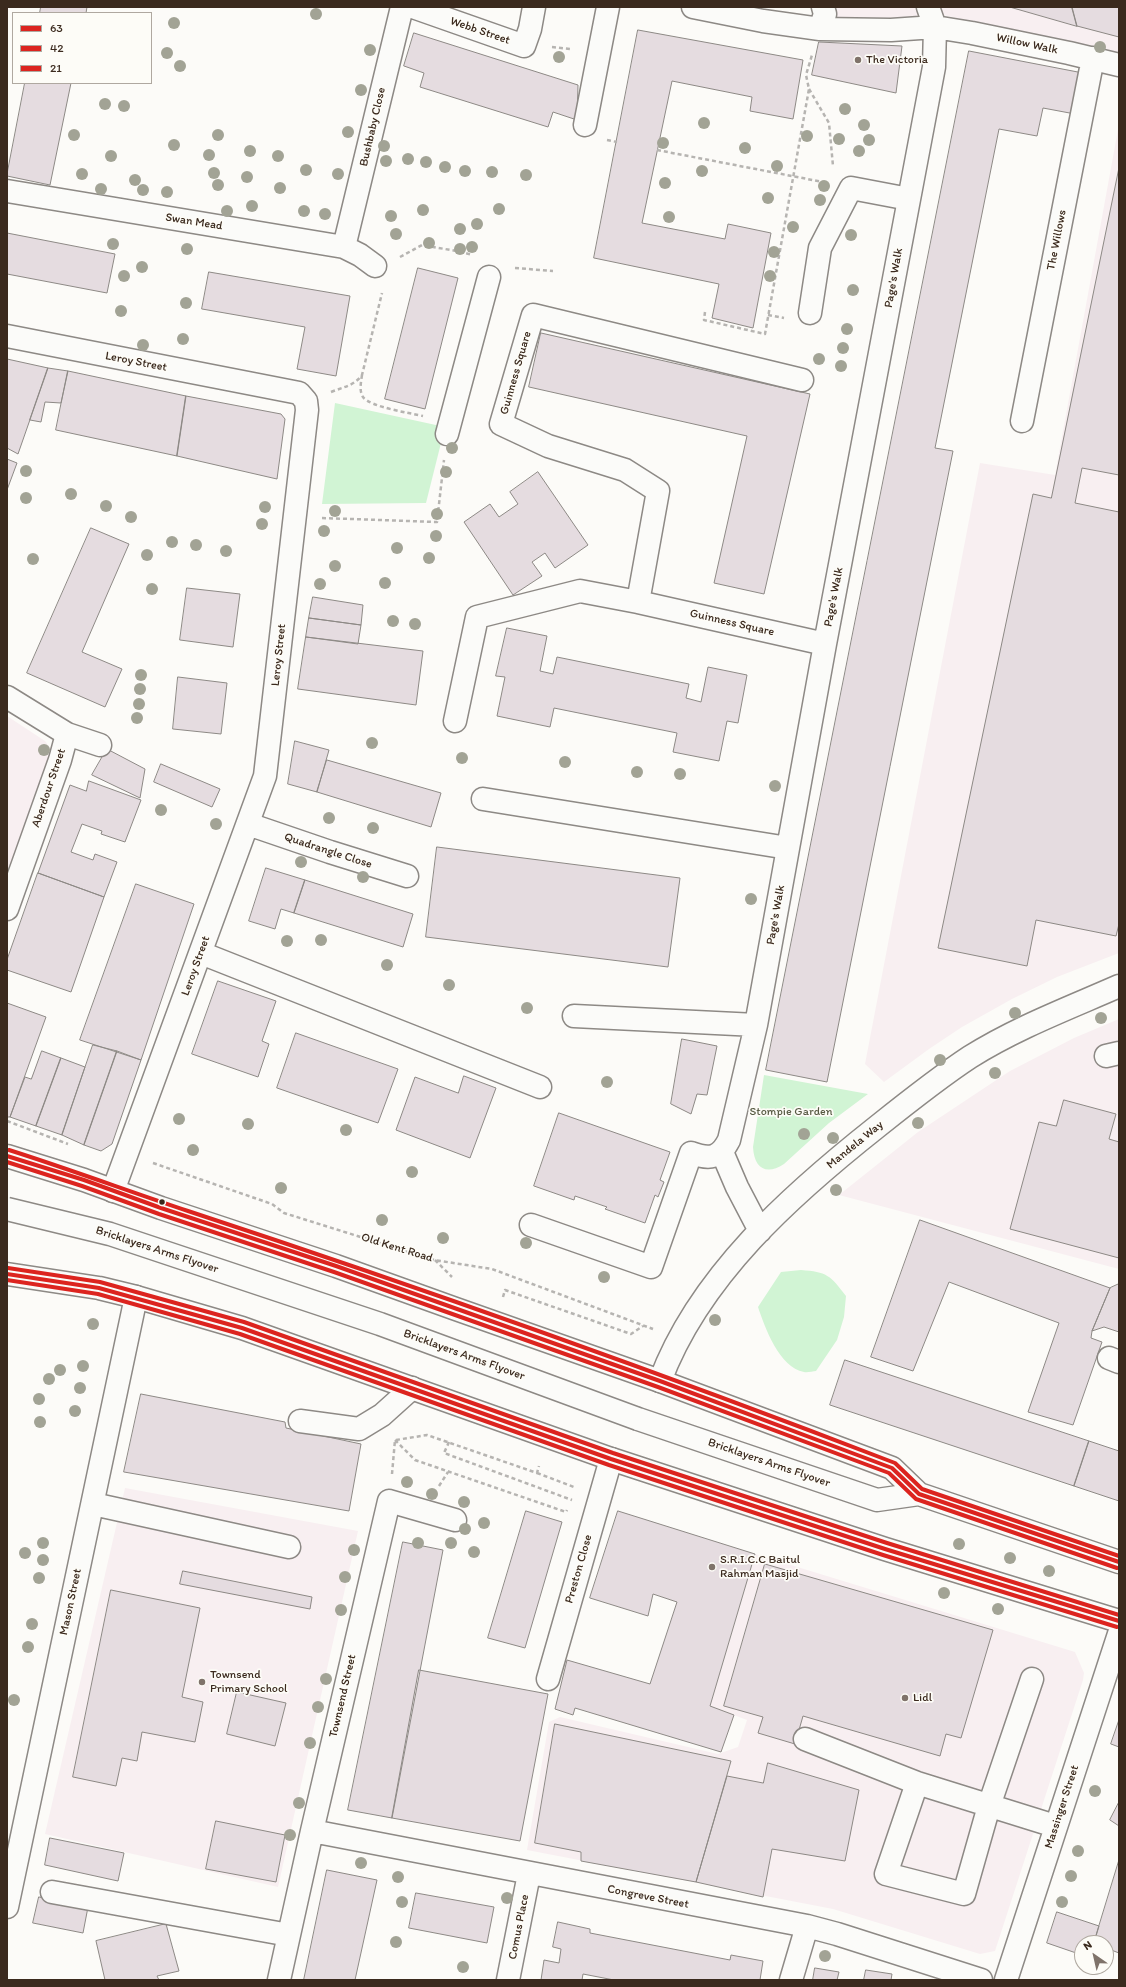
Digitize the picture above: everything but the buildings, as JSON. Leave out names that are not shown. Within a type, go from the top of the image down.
[{"type":"main road","name":"Bushbaby Close","points":[[344,247],[402,7]]},
{"type":"main road","name":"Webb Street","points":[[413,7],[456,14],[524,46]]},
{"type":"main road","points":[[524,46],[530,29],[534,7]]},
{"type":"main road","points":[[585,125],[608,7]]},
{"type":"main road","name":"Willow Walk","points":[[693,7],[763,21],[820,29],[891,30],[931,17],[972,33],[1093,58],[1119,65]]},
{"type":"main road","points":[[820,29],[825,14],[823,7]]},
{"type":"main road","name":"Page's Walk","points":[[722,1152],[729,1140],[756,1025],[825,644],[934,67],[931,17]]},
{"type":"main road","name":"The Willows","points":[[1022,421],[1093,58]]},
{"type":"main road","points":[[810,313],[820,248],[843,186],[909,199]]},
{"type":"main road","name":"Swan Mead","points":[[7,191],[344,247],[360,255],[375,266]]},
{"type":"main road","points":[[449,428],[489,277]]},
{"type":"main road","name":"Guinness Square","points":[[638,602],[658,491],[625,470],[548,446],[501,424],[533,315],[802,380]]},
{"type":"main road","name":"Leroy Street","points":[[7,336],[299,393],[306,401],[307,410],[294,517],[269,757],[265,776],[114,1191]]},
{"type":"main road","name":"Guinness Square","points":[[455,720],[477,617],[580,591],[638,602],[825,644]]},
{"type":"main road","name":"Aberdour Street","points":[[7,697],[67,734],[60,760],[7,909]]},
{"type":"main road","points":[[67,734],[100,745]]},
{"type":"main road","points":[[483,800],[788,848]]},
{"type":"main road","name":"Quadrangle Close","points":[[248,824],[407,876]]},
{"type":"main road","points":[[201,953],[540,1088]]},
{"type":"main road","name":"Mandela Way","points":[[660,1381],[677,1340],[700,1303],[730,1264],[760,1232],[823,1171],[864,1137],[970,1057],[1050,1016],[1119,986]]},
{"type":"main road","points":[[574,1016],[756,1025]]},
{"type":"main road","points":[[531,1225],[651,1267],[691,1153],[700,1156],[715,1156],[722,1152],[737,1187],[760,1232]]},
{"type":"main road","points":[[7,1156],[336,1266],[660,1381],[892,1468],[919,1494],[1119,1562]]},
{"type":"main road","name":"Bricklayers Arms Flyover","points":[[7,1208],[118,1236],[380,1324],[638,1419],[877,1500],[919,1494]]},
{"type":"main road","points":[[7,1274],[99,1288],[136,1297],[242,1328],[611,1459],[892,1551],[1119,1621]]},
{"type":"main road","name":"Mason Street","points":[[7,1907],[44,1724],[93,1504],[136,1297]]},
{"type":"main road","points":[[300,1421],[359,1429],[382,1415],[412,1388]]},
{"type":"main road","name":"Preston Close","points":[[548,1679],[611,1459]]},
{"type":"main road","points":[[389,1501],[455,1520]]},
{"type":"main road","name":"Townsend Street","points":[[279,1980],[389,1501]]},
{"type":"main road","points":[[93,1504],[289,1547]]},
{"type":"main road","name":"Massinger Street","points":[[1006,1980],[1055,1826],[1119,1634]]},
{"type":"main road","points":[[917,1783],[886,1874],[964,1894],[988,1806],[1032,1679]]},
{"type":"main road","points":[[805,1739],[917,1783],[1055,1826]]},
{"type":"main road","name":"Congreve Street","points":[[312,1831],[529,1874],[807,1926],[837,1934],[981,1980]]},
{"type":"main road","name":"Comus Place","points":[[508,1980],[529,1874]]},
{"type":"main road","points":[[52,1892],[289,1935]]},
{"type":"main road","points":[[790,1980],[807,1926]]},
{"type":"path","points":[[658,150],[843,186],[829,123],[809,89],[806,75],[820,29]]},
{"type":"path","points":[[524,46],[580,50],[601,46]]},
{"type":"path","points":[[704,312],[704,320],[765,334],[809,89]]},
{"type":"path","points":[[398,259],[422,245],[462,252],[477,257]]},
{"type":"path","points":[[294,517],[437,522],[449,428],[371,403],[363,397],[361,388],[362,375],[384,283],[375,266]]},
{"type":"path","points":[[508,267],[553,271]]},
{"type":"path","points":[[306,401],[347,387],[357,382],[362,375]]},
{"type":"path","points":[[7,1121],[70,1145]]},
{"type":"path","name":"Old Kent Road","points":[[148,1162],[272,1204],[284,1212],[434,1260],[492,1269],[660,1331]]},
{"type":"path","points":[[434,1260],[455,1280]]},
{"type":"path","points":[[501,1302],[505,1290],[630,1334],[643,1326]]},
{"type":"path","points":[[382,1415],[395,1440],[415,1460],[566,1512],[576,1494]]},
{"type":"path","points":[[395,1440],[428,1435],[570,1485]]},
{"type":"path","points":[[389,1501],[395,1440]]},
{"type":"path","points":[[449,1442],[444,1453],[572,1500]]},
{"type":"path","points":[[537,1473],[539,1466]]},
{"type":"shaded area","points":[[814,7],[1119,7],[1119,53],[943,15],[820,23]]},
{"type":"shaded area","points":[[1119,124],[1119,953],[1057,977],[1012,999],[962,1027],[884,1082],[865,1064],[980,463],[1055,475]]},
{"type":"shaded area","points":[[7,716],[45,741],[54,753],[7,892]]},
{"type":"shaded area","points":[[1119,1019],[1119,1269],[839,1195],[918,1132],[1010,1071],[1074,1038]]},
{"type":"shaded area","name":"Townsend Primary School","points":[[125,1488],[358,1531],[278,1887],[45,1834]]},
{"type":"shaded area","points":[[755,1554],[1075,1652],[1084,1673],[1083,1680],[995,1951],[980,1954],[833,1909],[527,1850],[549,1722],[560,1717],[718,1754],[738,1747],[747,1720],[710,1706]]},
{"type":"green space","points":[[335,403],[445,427],[426,503],[322,504]]},
{"type":"green space","name":"Stompie Garden","points":[[764,1075],[868,1094],[829,1123],[784,1164],[778,1168],[767,1169],[762,1168],[759,1165],[754,1154],[753,1147]]},
{"type":"green space","points":[[801,1270],[817,1272],[827,1276],[836,1283],[846,1296],[844,1317],[837,1340],[816,1371],[807,1372],[795,1369],[780,1355],[774,1346],[758,1307],[781,1272]]},
{"type":"transit line","name":"21","points":[[9,1150],[366,1271],[631,1364],[895,1463],[922,1489],[1119,1556]]},
{"type":"transit line","name":"63","points":[[7,1156],[84,1180],[161,1208],[336,1266],[660,1381],[892,1468],[919,1494],[1119,1562]]},
{"type":"transit line","name":"42","points":[[7,1162],[334,1272],[658,1387],[889,1473],[916,1499],[1117,1568]]},
{"type":"transit line","name":"21","points":[[8,1268],[100,1282],[244,1322],[613,1453],[887,1543],[1119,1615]]},
{"type":"transit line","name":"63","points":[[7,1274],[99,1288],[242,1328],[611,1459],[885,1549],[1119,1621]]},
{"type":"transit line","name":"42","points":[[7,1280],[98,1294],[240,1334],[609,1465],[883,1555],[1117,1627]]},
{"type":"place","name":"The Victoria","points":[[858,60]]},
{"type":"place","name":"S.R.I.C.C Baitul Rahman Masjid","points":[[712,1567]]},
{"type":"place","name":"Townsend Primary School","points":[[202,1682]]},
{"type":"place","name":"Lidl","points":[[905,1698]]}]
